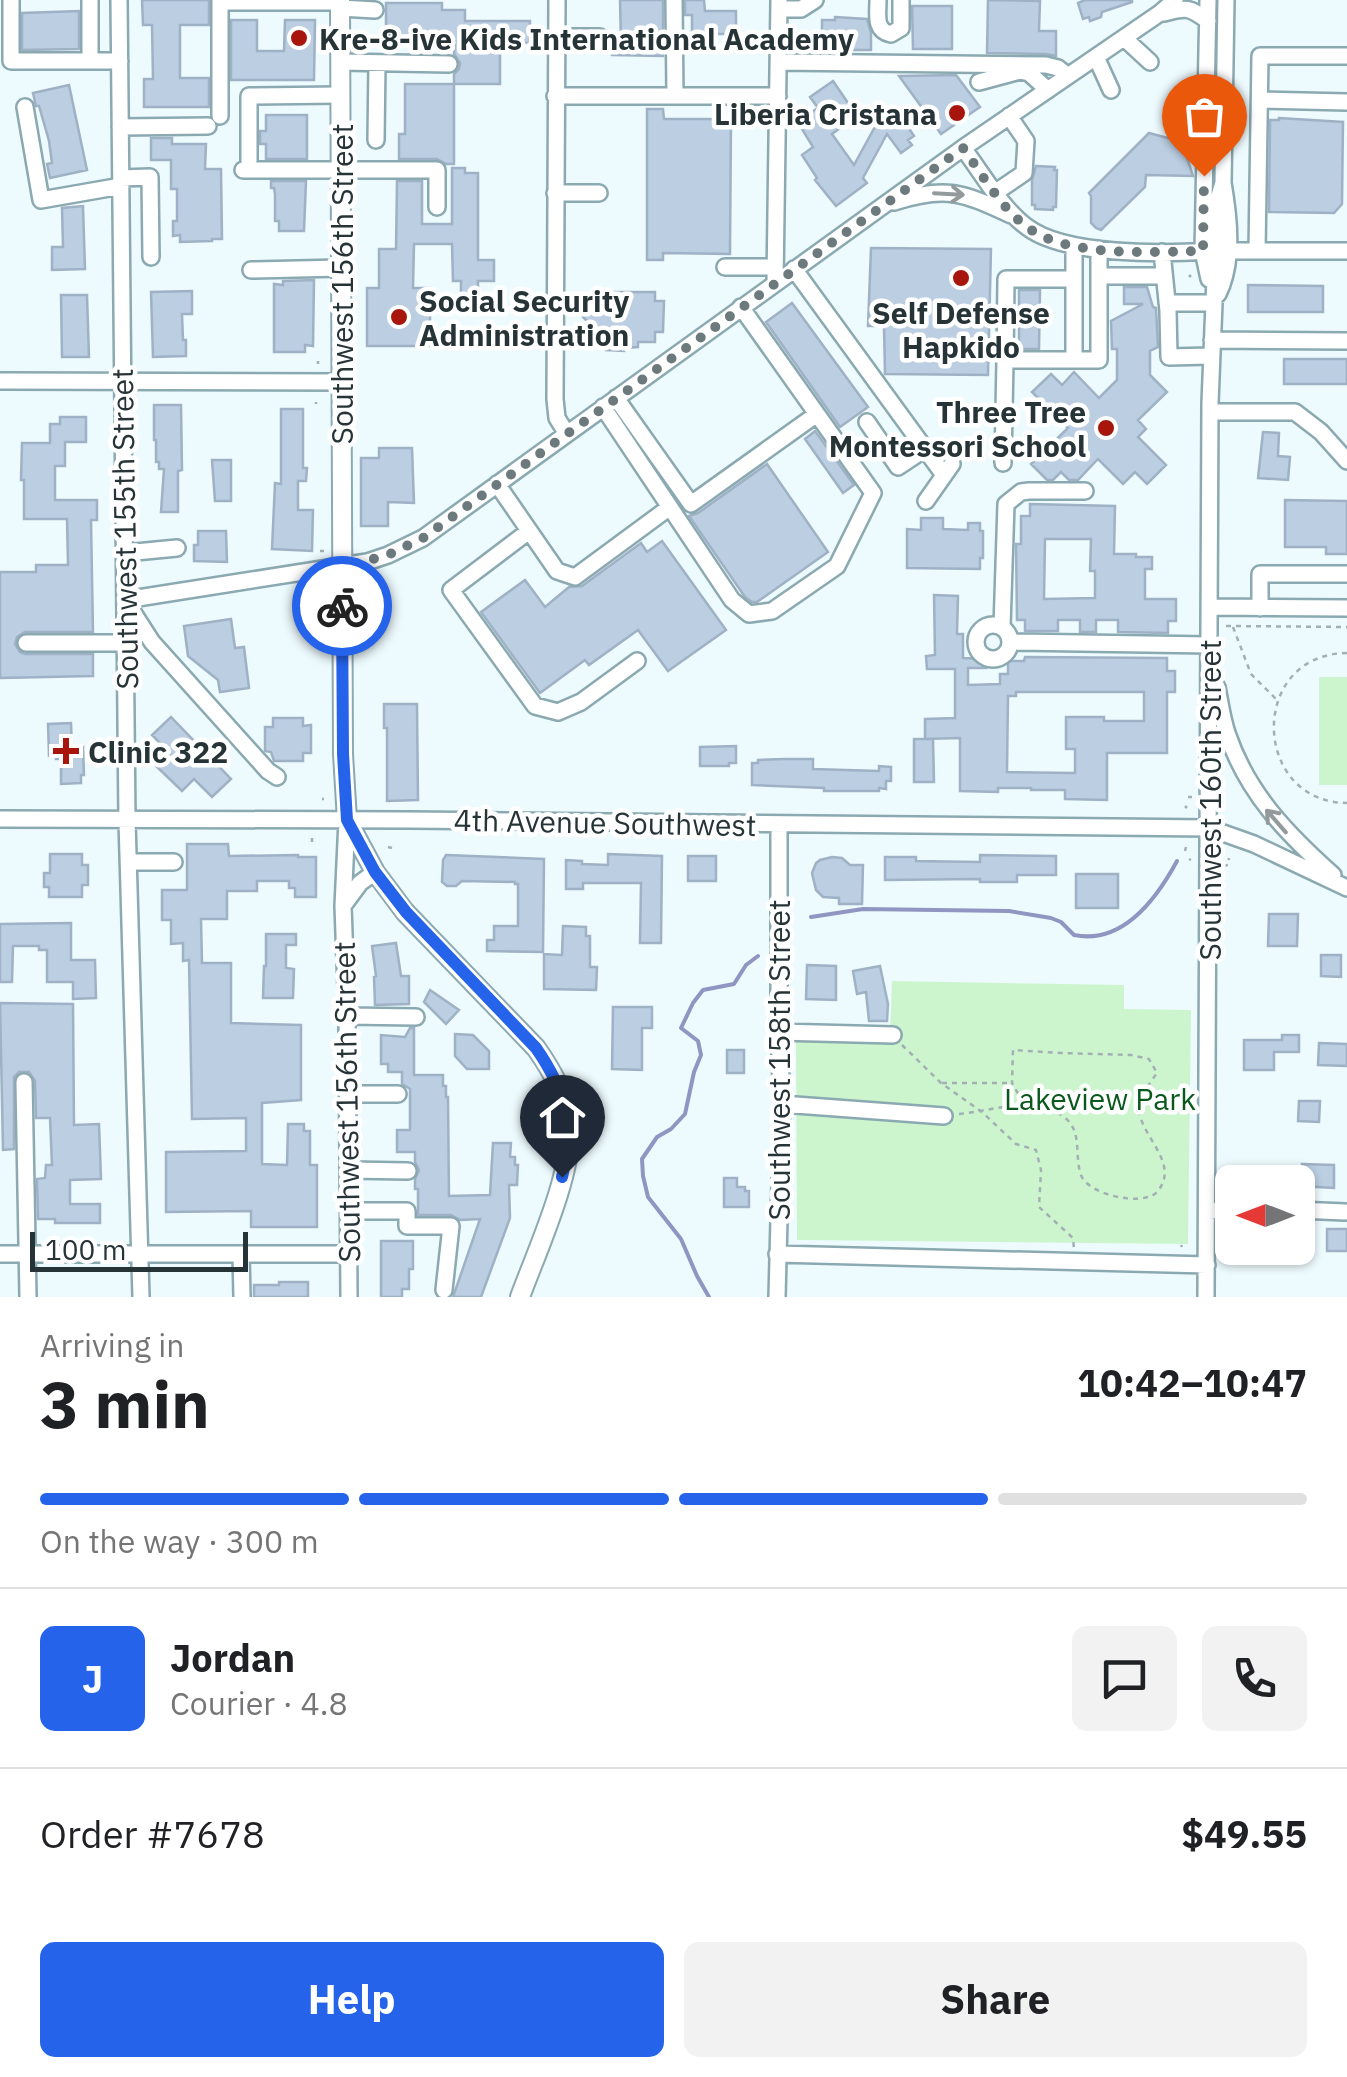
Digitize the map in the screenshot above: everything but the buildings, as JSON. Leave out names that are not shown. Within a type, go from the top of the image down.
[{"type":"main road","name":"Southwest 156th Street","points":[[340,3],[343,754],[347,820]]},
{"type":"main road","points":[[347,820],[375,872],[406,912],[536,1048],[552,1071],[564,1100],[568,1152],[520,1297]]},
{"type":"street","points":[[11,0],[5,34],[11,61],[120,61]]},
{"type":"street","points":[[90,0],[90,61]]},
{"type":"street","name":"Southwest 155th Street","points":[[119,0],[126,820],[141,1297]]},
{"type":"street","points":[[557,0],[555,399],[557,418],[566,434]]},
{"type":"street","points":[[674,0],[674,96]]},
{"type":"street","points":[[775,275],[779,4],[802,9],[815,0]]},
{"type":"street","points":[[878,0],[878,26],[891,34],[901,28],[901,0]]},
{"type":"street","points":[[276,778],[152,642],[125,600],[342,567],[414,543],[741,307],[775,275],[794,269],[1160,14],[1174,0]]},
{"type":"street","name":"Southwest 160th Street","points":[[1206,1297],[1210,412],[1215,251],[1208,0]]},
{"type":"street","name":"Southwest 160th Street","points":[[1214,302],[1226,277],[1215,251],[1228,209],[1224,183],[1226,0]]},
{"type":"street","points":[[120,127],[214,121],[220,1],[375,5],[374,28]]},
{"type":"street","points":[[1160,14],[1188,8],[1208,22]]},
{"type":"street","points":[[556,37],[600,37]]},
{"type":"street","points":[[1124,38],[1150,62]]},
{"type":"street","points":[[1258,251],[1260,56],[1347,56]]},
{"type":"street","points":[[1096,57],[1111,90]]},
{"type":"street","points":[[340,62],[450,64]]},
{"type":"street","points":[[779,62],[1046,64],[1068,76]]},
{"type":"street","points":[[376,140],[377,63]]},
{"type":"street","points":[[979,82],[1020,71],[1030,74],[1048,90]]},
{"type":"street","points":[[1226,86],[1260,94],[1347,102]]},
{"type":"street","points":[[340,95],[249,96],[246,165],[437,170],[437,207]]},
{"type":"street","points":[[555,96],[778,96]]},
{"type":"street","points":[[25,107],[40,200],[150,177],[151,258]]},
{"type":"street","points":[[996,192],[1024,173],[1026,141],[1010,116]]},
{"type":"street","points":[[963,148],[1014,216]]},
{"type":"street","points":[[881,206],[911,196],[945,192],[967,195],[1014,216],[1040,236],[1074,247],[1162,252],[1347,251]]},
{"type":"street","points":[[555,193],[600,193]]},
{"type":"street","points":[[1074,247],[1074,360]]},
{"type":"street","points":[[1005,360],[1099,360],[1099,249]]},
{"type":"street","points":[[1162,252],[1169,356],[1212,348],[1347,340]]},
{"type":"street","points":[[725,267],[775,275]]},
{"type":"street","points":[[250,270],[341,268]]},
{"type":"street","points":[[794,269],[926,449],[948,469],[926,501]]},
{"type":"street","points":[[1099,276],[1163,276]]},
{"type":"street","points":[[1004,463],[1006,279],[1074,279]]},
{"type":"street","points":[[1167,304],[1214,302]]},
{"type":"street","points":[[610,403],[670,507],[732,600],[750,614],[772,610],[837,566],[873,493],[741,307]]},
{"type":"street","points":[[0,381],[341,382]]},
{"type":"street","points":[[610,403],[691,504],[817,414]]},
{"type":"street","points":[[1210,412],[1295,412],[1321,432],[1347,461]]},
{"type":"street","points":[[867,422],[898,467],[926,449]]},
{"type":"street","points":[[497,484],[557,571],[574,577],[670,507]]},
{"type":"street","points":[[1084,490],[1029,490],[1006,504],[1006,635],[1210,649],[1226,731],[1245,776],[1290,836],[1347,888]]},
{"type":"street","points":[[529,530],[451,590],[534,706],[558,712],[582,702],[637,661]]},
{"type":"street","points":[[125,552],[178,548]]},
{"type":"street","points":[[1260,608],[1260,574],[1347,574]]},
{"type":"street","points":[[1210,607],[1347,608]]},
{"type":"street","points":[[26,643],[126,643]]},
{"type":"street","name":"4th Avenue Southwest","points":[[0,819],[1209,828]]},
{"type":"street","name":"Southwest 156th Street","points":[[347,820],[344,906],[349,1297]]},
{"type":"street","name":"Southwest 158th Street","points":[[777,1297],[782,1104],[779,824]]},
{"type":"street","points":[[1209,828],[1347,888]]},
{"type":"street","points":[[128,862],[174,862]]},
{"type":"street","name":"Southwest 156th Street","points":[[344,906],[360,883],[375,872]]},
{"type":"street","points":[[347,1016],[416,1017]]},
{"type":"street","points":[[779,1032],[892,1035]]},
{"type":"street","points":[[24,1082],[28,1297]]},
{"type":"street","points":[[348,1094],[398,1094]]},
{"type":"street","points":[[782,1104],[944,1116]]},
{"type":"street","points":[[348,1170],[408,1171]]},
{"type":"street","points":[[1207,1210],[1215,1210]]},
{"type":"street","points":[[348,1211],[407,1211],[407,1226],[451,1226],[444,1290]]},
{"type":"street","points":[[1315,1211],[1345,1212]]},
{"type":"street","points":[[0,1254],[348,1254]]},
{"type":"street","points":[[241,1254],[242,1297]]},
{"type":"street","points":[[777,1254],[1207,1265]]},
{"type":"path","points":[[1210,626],[1347,627]]},
{"type":"path","points":[[1233,627],[1250,674],[1277,700]]},
{"type":"path","points":[[1347,653],[1332,654],[1305,665],[1288,681],[1277,700],[1272,728],[1278,758],[1293,779],[1312,795],[1347,803]]},
{"type":"path","points":[[1222,866],[1228,865],[1228,858]]},
{"type":"path","points":[[892,1035],[941,1083],[982,1112],[1016,1144],[1036,1150],[1041,1170],[1040,1207],[1073,1238],[1074,1260]]},
{"type":"path","points":[[944,1116],[1024,1104],[1062,1115],[1076,1136],[1081,1177],[1087,1184],[1118,1198],[1156,1194],[1163,1180],[1163,1159],[1140,1119],[1139,1101],[1156,1072],[1149,1060],[1130,1055],[1013,1050],[1012,1082],[1024,1104]]},
{"type":"path","points":[[941,1083],[1012,1082]]},
{"type":"green space","points":[[1319,677],[1347,677],[1347,785],[1319,785]]},
{"type":"green space","name":"Lakeview Park","points":[[892,981],[1124,985],[1124,1009],[1191,1010],[1188,1244],[797,1240],[796,1036],[890,1037]]},
{"type":"waterway","points":[[811,917],[863,909],[1009,911],[1051,918],[1074,935],[1092,936],[1108,933],[1136,916],[1177,861]]},
{"type":"waterway","points":[[709,1297],[681,1239],[648,1197],[642,1159],[657,1137],[685,1114],[701,1055],[698,1041],[681,1028],[693,1003],[703,990],[734,984],[746,965],[758,956]]},
{"type":"way so far","points":[[342,606],[342,567],[388,555],[423,538],[963,148],[1026,227],[1072,247],[1203,251],[1204,176]]},
{"type":"place","name":"Kre-8-ive Kids International Academy","points":[[299,38]]},
{"type":"place","name":"Liberia Cristana","points":[[957,113]]},
{"type":"place","name":"Self Defense Hapkido","points":[[961,278]]},
{"type":"place","name":"Social Security Administration","points":[[399,317]]},
{"type":"place","name":"Three Tree Montessori School","points":[[1106,428]]},
{"type":"place","name":"Clinic 322","points":[[66,751]]},
{"type":"route","points":[[342,606],[347,820],[375,872],[406,912],[536,1048],[552,1071],[564,1100],[569,1127],[562,1177]]}]
